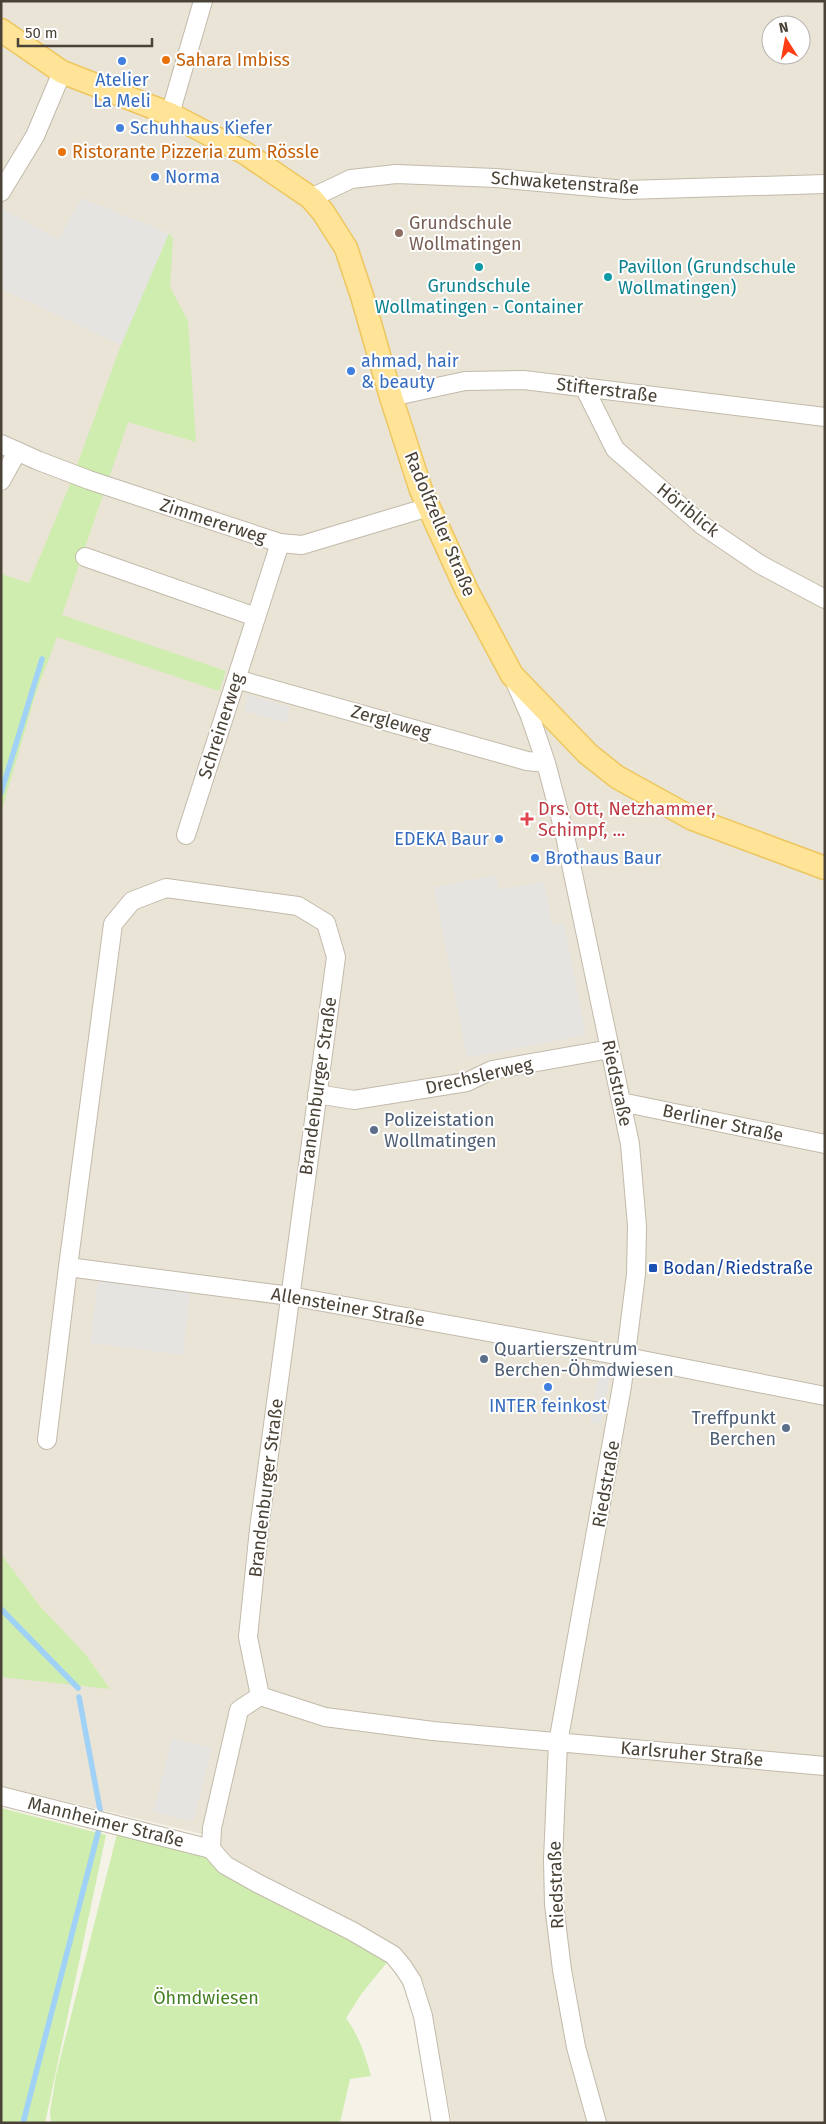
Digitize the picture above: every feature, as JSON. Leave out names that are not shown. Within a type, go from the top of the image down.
[{"type":"main road","name":"Radolfzeller Straße","points":[[1,30],[62,72],[170,114],[245,153],[311,198],[323,212],[346,248],[421,490],[466,591],[512,675],[588,754],[617,777],[693,819],[825,868]]},
{"type":"street","points":[[170,114],[203,1]]},
{"type":"street","points":[[1,192],[35,136],[62,72]]},
{"type":"street","name":"Schwaketenstraße","points":[[311,198],[351,179],[396,174],[496,178],[626,190],[825,184]]},
{"type":"street","name":"Stifterstraße","points":[[391,397],[465,381],[524,380],[825,417]]},
{"type":"street","name":"Höriblick","points":[[584,388],[615,449],[702,525],[761,564],[825,599]]},
{"type":"street","name":"Zimmererweg","points":[[1,444],[89,480],[280,544],[302,545],[429,507]]},
{"type":"street","points":[[1,481],[17,452]]},
{"type":"street","name":"Schreinerweg","points":[[186,835],[280,544]]},
{"type":"street","points":[[85,557],[256,617]]},
{"type":"street","name":"Riedstraße","points":[[512,675],[530,716],[546,763],[575,879],[630,1144],[637,1226],[636,1274],[626,1357],[597,1535],[558,1744],[553,1860],[554,1904],[562,1970],[576,2047],[597,2123]]},
{"type":"street","name":"Zergleweg","points":[[236,678],[527,761],[546,763]]},
{"type":"street","name":"Brandenburger Straße","points":[[48,1440],[68,1267],[113,924],[132,901],[166,888],[298,906],[326,923],[336,956],[259,1529],[248,1637],[260,1696]]},
{"type":"street","name":"Drechslerweg","points":[[318,1094],[354,1100],[467,1082],[492,1070],[610,1049]]},
{"type":"street","name":"Berliner Straße","points":[[621,1102],[825,1144]]},
{"type":"street","name":"Allensteiner Straße","points":[[68,1267],[290,1296],[626,1357],[825,1396]]},
{"type":"street","points":[[441,2123],[423,2016],[412,1981],[403,1967],[392,1955],[352,1930],[225,1865],[211,1848],[212,1828],[239,1710],[260,1696],[325,1716],[433,1731],[558,1744]]},
{"type":"street","name":"Karlsruher Straße","points":[[558,1744],[825,1766]]},
{"type":"street","name":"Mannheimer Straße","points":[[1,1796],[211,1848]]},
{"type":"shaded area","points":[[1,1],[825,1],[825,2123],[452,2123],[440,2059],[419,1975],[394,1946],[304,1895],[242,1866],[222,1852],[219,1838],[1,1786]]},
{"type":"shaded area","points":[[81,198],[169,233],[121,345],[1,289],[1,208],[59,239]]},
{"type":"shaded area","points":[[248,695],[290,707],[286,723],[244,711]]},
{"type":"shaded area","points":[[496,875],[499,890],[544,881],[552,925],[564,923],[586,1035],[467,1058],[434,887]]},
{"type":"shaded area","points":[[98,1280],[190,1291],[183,1355],[90,1343]]},
{"type":"shaded area","points":[[598,1375],[610,1377],[601,1424],[590,1422]]},
{"type":"shaded area","points":[[172,1738],[212,1748],[193,1822],[153,1812]]},
{"type":"green space","points":[[169,233],[173,239],[170,287],[188,321],[196,442],[128,422],[62,615],[226,671],[219,691],[57,637],[36,693],[1,813],[1,574],[29,583],[69,487],[121,345]]},
{"type":"green space","points":[[1,1554],[39,1605],[86,1655],[110,1689],[1,1677]]},
{"type":"green space","points":[[1,1808],[106,1835],[45,2123],[1,2123]]},
{"type":"green space","name":"Öhmdwiesen","points":[[119,1826],[211,1849],[393,1955],[362,1993],[346,2018],[361,2045],[371,2076],[350,2079],[340,2123],[51,2123],[50,2112],[56,2075]]},
{"type":"waterway","points":[[1,793],[42,659]]},
{"type":"waterway","points":[[1,1609],[78,1688]]},
{"type":"waterway","points":[[79,1697],[101,1815]]},
{"type":"waterway","points":[[23,2123],[99,1829]]},
{"type":"place","name":"Sahara Imbiss","points":[[166,60]]},
{"type":"place","name":"Atelier La Meli","points":[[122,61]]},
{"type":"place","name":"Schuhhaus Kiefer","points":[[120,128]]},
{"type":"place","name":"Ristorante Pizzeria zum Rössle","points":[[62,152]]},
{"type":"place","name":"Norma","points":[[155,177]]},
{"type":"place","name":"Grundschule Wollmatingen","points":[[399,233]]},
{"type":"place","name":"Grundschule Wollmatingen - Container","points":[[479,267]]},
{"type":"place","name":"Pavillon (Grundschule Wollmatingen)","points":[[608,277]]},
{"type":"place","name":"ahmad, hair & beauty","points":[[351,371]]},
{"type":"place","name":"Drs. Ott, Netzhammer, Schimpf, ...","points":[[527,819]]},
{"type":"place","name":"EDEKA Baur","points":[[499,839]]},
{"type":"place","name":"Brothaus Baur","points":[[535,858]]},
{"type":"place","name":"Polizeistation Wollmatingen","points":[[374,1130]]},
{"type":"place","name":"Bodan/Riedstraße","points":[[653,1268]]},
{"type":"place","name":"Quartierszentrum Berchen-Öhmdwiesen","points":[[484,1359]]},
{"type":"place","name":"INTER feinkost","points":[[548,1387]]},
{"type":"place","name":"Treffpunkt Berchen","points":[[786,1428]]}]
